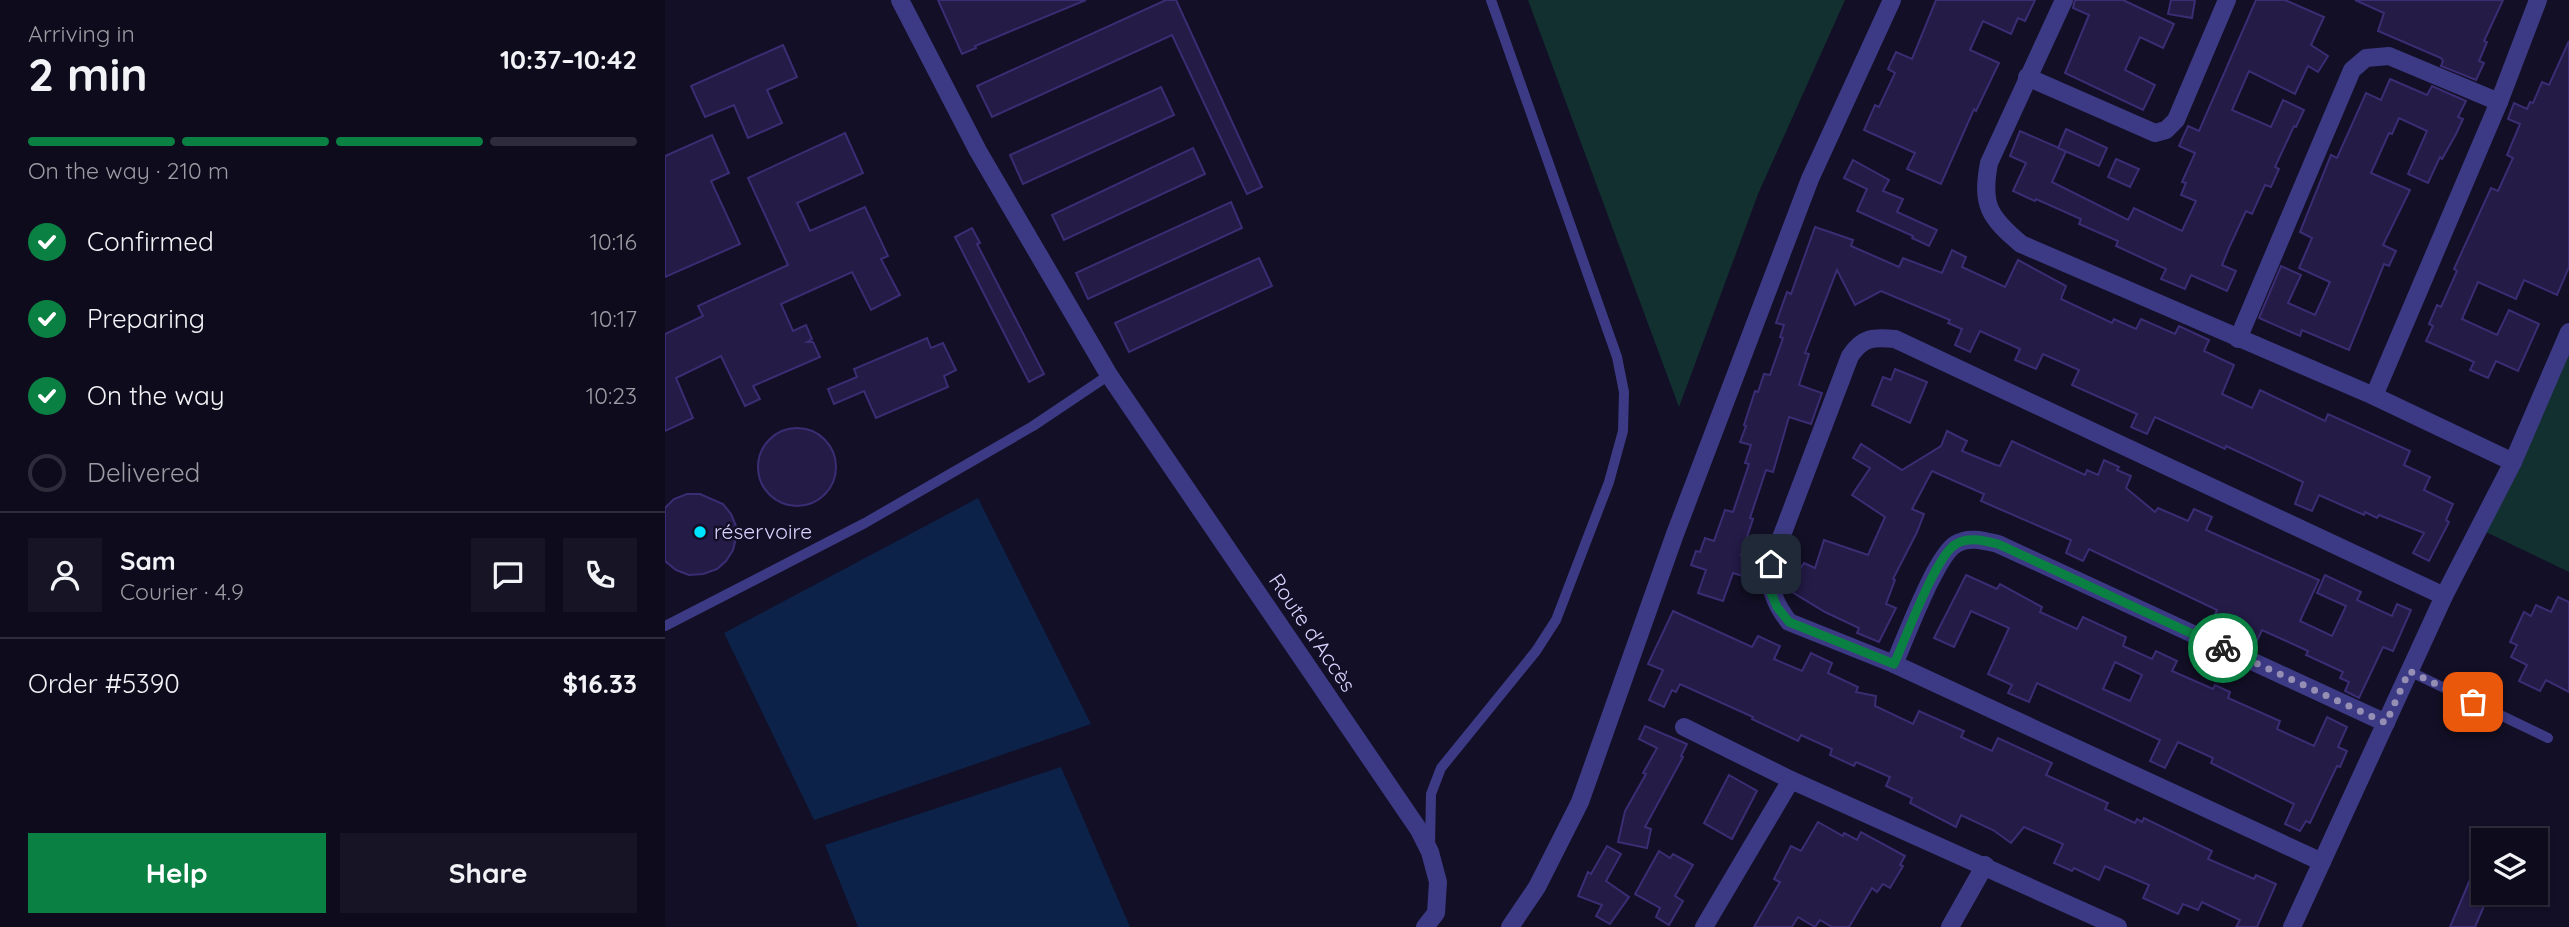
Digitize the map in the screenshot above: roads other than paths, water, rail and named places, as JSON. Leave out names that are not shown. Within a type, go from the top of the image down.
[{"type":"street","name":"Route d'Accès","points":[[900,0],[978,151],[1109,375],[1419,830],[1430,852],[1438,882],[1436,914],[1425,927]]},
{"type":"street","points":[[1510,927],[1537,887],[1580,802],[1675,534],[1810,179],[1892,0]]},
{"type":"street","points":[[2064,0],[1989,163],[1984,189],[1990,210],[2001,227],[2021,244],[2374,396],[2513,462]]},
{"type":"street","points":[[2027,77],[2155,133],[2167,130],[2176,121],[2227,0]]},
{"type":"street","points":[[2374,396],[2499,102],[2538,0]]},
{"type":"street","points":[[2238,339],[2352,70],[2366,58],[2389,56],[2499,102]]},
{"type":"street","points":[[2292,927],[2444,596],[2513,462],[2569,332]]},
{"type":"street","points":[[2322,862],[1894,664],[1789,622],[1777,607],[1771,593],[1771,564],[1850,356],[1858,344],[1875,337],[1895,339],[2444,596]]},
{"type":"street","points":[[1894,664],[1941,559],[1954,544],[1976,540],[1998,544],[2386,723]]},
{"type":"street","points":[[1684,727],[1791,780],[1985,865],[2116,927]]},
{"type":"street","points":[[1704,927],[1791,780]]},
{"type":"street","points":[[1950,927],[1985,865]]},
{"type":"lane","points":[[1430,852],[1431,794],[1441,768],[1536,651],[1556,620],[1609,482],[1623,431],[1624,392],[1617,357],[1491,0]]},
{"type":"lane","points":[[665,626],[865,523],[1033,426],[1109,375]]},
{"type":"lane","points":[[2409,671],[2548,738]]},
{"type":"water","points":[[978,498],[1091,724],[814,820],[724,633]]},
{"type":"water","points":[[1061,767],[1130,927],[858,927],[825,845]]},
{"type":"place","name":"réservoire","points":[[700,532]]}]
